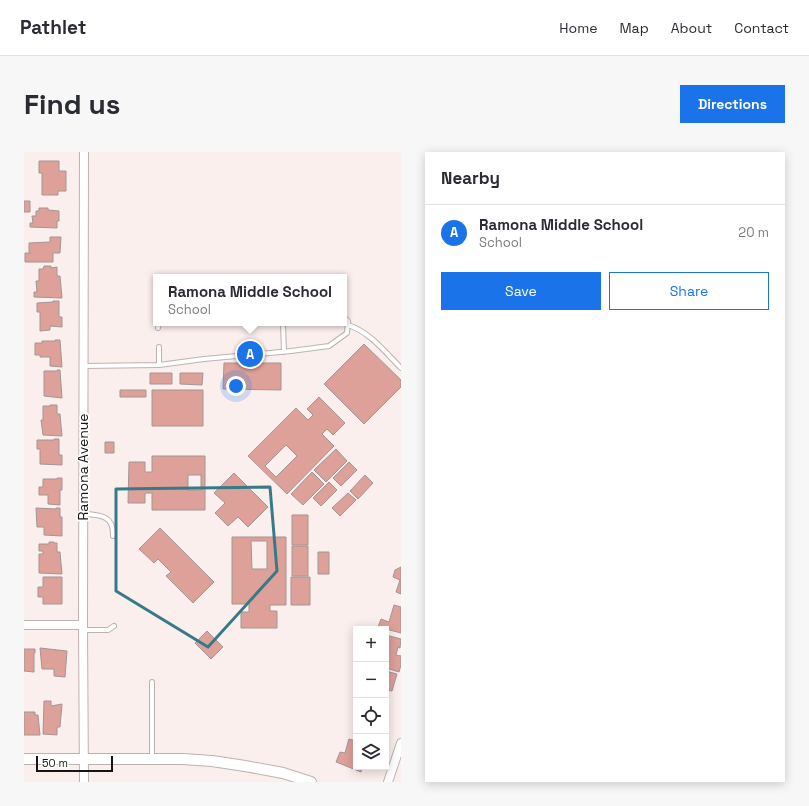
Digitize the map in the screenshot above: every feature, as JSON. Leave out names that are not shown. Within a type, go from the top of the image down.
[{"type":"street","name":"Ramona Avenue","points":[[84,152],[84,782]]},
{"type":"street","points":[[24,625],[83,628]]},
{"type":"street","points":[[388,782],[401,743]]},
{"type":"street","points":[[24,759],[152,759],[212,761],[283,774],[311,782]]},
{"type":"lane","points":[[84,366],[159,365],[329,346],[347,333],[347,320]]},
{"type":"lane","points":[[348,325],[358,328],[369,336],[401,368]]},
{"type":"lane","points":[[283,326],[284,352]]},
{"type":"lane","points":[[159,348],[159,365]]},
{"type":"lane","points":[[83,514],[101,515],[110,521],[114,529],[113,536]]},
{"type":"lane","points":[[83,628],[108,630],[114,626]]},
{"type":"lane","points":[[152,682],[152,759]]},
{"type":"highlighted area","points":[[270,487],[277,571],[208,647],[116,591],[116,489]]},
{"type":"building","points":[[39,161],[59,161],[59,171],[66,171],[66,191],[58,191],[58,195],[42,195],[42,173],[39,173]]},
{"type":"building","points":[[24,201],[30,201],[30,212],[24,212]]},
{"type":"building","points":[[39,208],[48,208],[48,210],[59,211],[57,228],[30,227],[30,223],[33,223],[32,216],[36,216],[36,211],[39,211]]},
{"type":"building","points":[[50,237],[61,237],[60,253],[53,253],[53,262],[25,262],[25,253],[31,253],[29,252],[29,243],[50,242]]},
{"type":"building","points":[[44,266],[51,266],[51,268],[57,267],[57,276],[60,276],[62,298],[34,297],[34,292],[37,292],[36,281],[39,281],[39,269],[43,269]]},
{"type":"building","points":[[59,301],[59,317],[62,317],[62,327],[50,326],[50,330],[40,331],[40,312],[37,312],[37,303]]},
{"type":"building","points":[[60,340],[62,367],[50,366],[50,357],[40,357],[40,355],[35,355],[35,343]]},
{"type":"building","points":[[364,344],[401,380],[401,387],[364,424],[324,384]]},
{"type":"building","points":[[224,363],[281,363],[281,390],[223,389]]},
{"type":"building","points":[[60,370],[62,398],[44,396],[44,371]]},
{"type":"building","points":[[150,373],[172,373],[172,384],[150,384]]},
{"type":"building","points":[[180,373],[203,373],[202,385],[180,384]]},
{"type":"building","points":[[120,390],[146,390],[146,397],[120,397]]},
{"type":"building","points":[[152,390],[203,390],[203,426],[152,426]]},
{"type":"building","points":[[319,397],[345,423],[333,435],[327,429],[322,434],[334,446],[287,494],[248,456],[296,408],[308,420],[313,415],[307,409]],"holes":[[[286,445],[297,456],[276,477],[265,466]]]},
{"type":"building","points":[[57,405],[57,414],[60,414],[62,436],[43,435],[41,420],[43,420],[43,406]]},
{"type":"building","points":[[59,439],[59,455],[62,455],[62,465],[40,464],[40,449],[37,449],[37,440]]},
{"type":"building","points":[[105,442],[114,442],[114,453],[105,453]]},
{"type":"building","points":[[336,449],[347,461],[326,482],[314,470]]},
{"type":"building","points":[[152,456],[205,456],[205,510],[152,510],[152,493],[145,493],[145,503],[128,503],[129,462],[145,462],[145,472],[152,472]],"holes":[[[188,475],[201,475],[201,490],[188,490]]]},
{"type":"building","points":[[349,462],[357,470],[341,486],[333,478]]},
{"type":"building","points":[[312,472],[324,484],[303,505],[291,494]]},
{"type":"building","points":[[234,473],[268,507],[248,527],[238,517],[228,526],[215,513],[225,503],[214,493]]},
{"type":"building","points":[[365,475],[373,483],[358,499],[350,491]]},
{"type":"building","points":[[62,478],[60,505],[48,504],[48,495],[39,495],[39,487],[43,487],[43,479]]},
{"type":"building","points":[[329,482],[337,490],[321,506],[313,498]]},
{"type":"building","points":[[348,493],[356,500],[340,516],[332,508]]},
{"type":"building","points":[[36,508],[60,508],[60,517],[62,517],[62,536],[44,535],[44,527],[37,527]]},
{"type":"building","points":[[292,515],[308,515],[308,545],[292,545]]},
{"type":"building","points":[[160,528],[214,582],[193,603],[166,576],[171,572],[158,559],[154,563],[139,549]]},
{"type":"building","points":[[232,537],[286,537],[286,605],[270,605],[270,611],[277,611],[277,628],[241,628],[241,612],[249,612],[249,604],[232,604]],"holes":[[[251,541],[267,541],[267,569],[252,569]]]},
{"type":"building","points":[[49,542],[57,543],[57,552],[60,552],[62,574],[39,573],[39,554],[43,554],[43,551],[39,551],[39,544],[49,544]]},
{"type":"building","points":[[292,546],[308,546],[308,576],[292,576]]},
{"type":"building","points":[[318,552],[329,552],[329,574],[318,574]]},
{"type":"building","points":[[401,567],[401,594],[396,592],[400,580],[393,577],[395,570]]},
{"type":"building","points":[[43,577],[62,577],[62,604],[43,604],[43,597],[38,597],[38,587],[43,587]]},
{"type":"building","points":[[291,577],[310,577],[310,605],[291,605]]},
{"type":"building","points":[[394,605],[401,607],[401,633],[389,630],[389,626],[378,626],[381,619],[389,622]]},
{"type":"building","points":[[207,631],[223,647],[211,659],[195,643]]},
{"type":"building","points":[[389,636],[401,639],[400,648],[398,647],[396,655],[401,656],[399,672],[389,669]]},
{"type":"building","points":[[40,648],[67,651],[65,677],[54,676],[54,669],[42,669]]},
{"type":"building","points":[[24,649],[35,649],[34,672],[24,671]]},
{"type":"building","points":[[389,672],[397,674],[392,691],[389,690]]},
{"type":"building","points":[[44,701],[51,701],[51,706],[62,704],[60,727],[57,727],[57,735],[43,734]]},
{"type":"building","points":[[24,712],[35,712],[35,715],[38,715],[40,735],[24,735]]},
{"type":"building","points":[[349,739],[353,740],[353,769],[336,762],[340,752],[345,753]]},
{"type":"place","name":"Ramona Middle School","points":[[250,354]]}]
